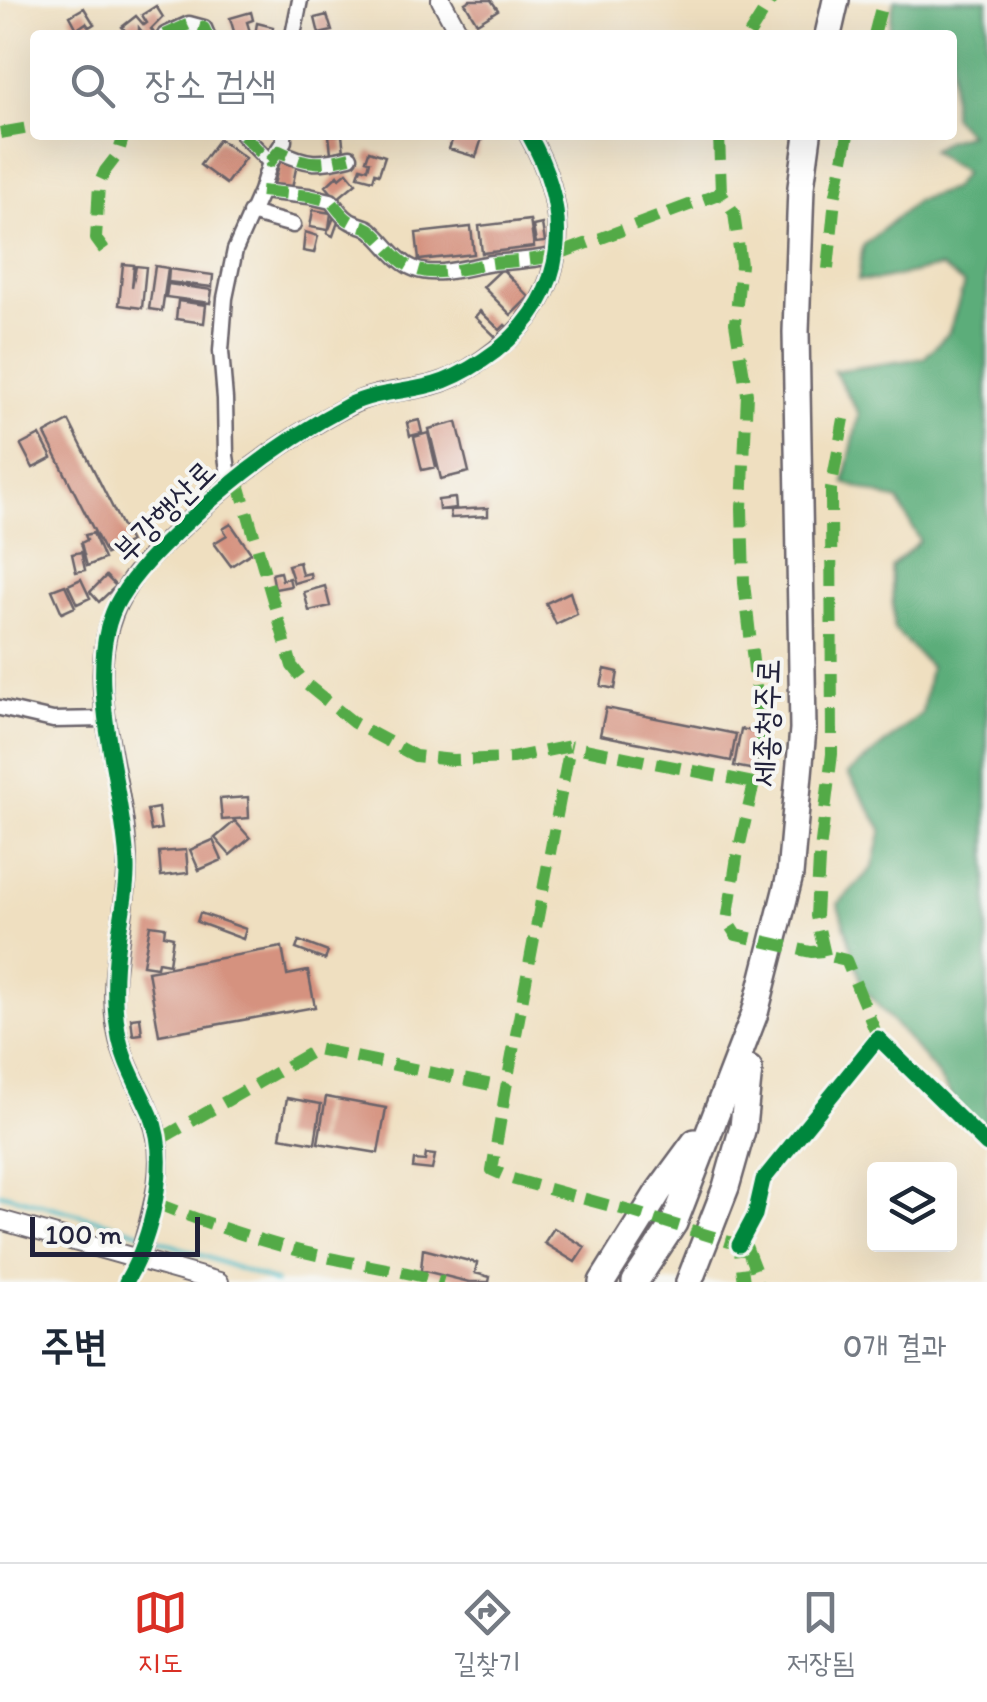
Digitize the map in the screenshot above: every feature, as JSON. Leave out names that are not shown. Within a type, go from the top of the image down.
[{"type":"highway","points":[[829,30],[836,0]]},
{"type":"highway","points":[[844,30],[850,0]]},
{"type":"highway","name":"세종청주로","points":[[635,1282],[674,1222],[755,1013],[790,875],[803,728],[796,332],[801,187],[807,140]]},
{"type":"highway","name":"세종청주로","points":[[653,1282],[719,1149],[757,1047],[798,897],[814,777],[808,338],[814,201],[823,140]]},
{"type":"highway","points":[[689,1282],[739,1142],[749,1069]]},
{"type":"highway","points":[[602,1282],[659,1191],[716,1114]]},
{"type":"street","points":[[294,30],[300,0]]},
{"type":"street","points":[[441,0],[457,30]]},
{"type":"street","points":[[176,30],[189,24],[205,30]]},
{"type":"street","points":[[250,140],[274,156],[309,163],[324,164],[350,157]]},
{"type":"street","points":[[230,483],[222,333],[225,298],[235,250],[282,140]]},
{"type":"street","name":"부강행산로","points":[[142,1250],[158,1180],[159,1140],[118,1036],[114,977],[127,868],[102,692],[110,617],[148,560],[230,483],[296,436],[371,396],[447,380],[514,336],[545,294],[556,255],[558,232],[550,179],[532,140]]},
{"type":"street","points":[[261,191],[332,201],[342,216],[365,225],[387,250],[416,269],[440,272],[556,255]]},
{"type":"street","points":[[250,212],[293,225]]},
{"type":"street","points":[[0,708],[53,720],[106,719]]},
{"type":"street","points":[[739,1244],[754,1214],[764,1180],[878,1038],[987,1144]]},
{"type":"street","points":[[0,1220],[142,1250],[218,1282]]},
{"type":"street","points":[[126,1282],[142,1250]]},
{"type":"green space","points":[[894,0],[987,0],[987,1134],[971,1126],[932,1067],[863,988],[838,904],[873,867],[882,829],[848,774],[922,713],[930,667],[894,629],[891,567],[920,541],[898,501],[844,483],[859,414],[834,371],[924,358],[949,332],[964,284],[941,267],[878,280],[858,280],[863,246],[917,200],[952,189],[964,173],[931,151],[945,141],[969,134],[957,121],[957,30],[889,30]]},
{"type":"building","points":[[491,0],[498,10],[477,23],[465,3]]},
{"type":"building","points":[[156,6],[163,17],[152,30],[122,27],[136,16],[144,25],[147,23],[142,15]]},
{"type":"building","points":[[84,8],[94,24],[89,27],[86,23],[77,29],[70,16]]},
{"type":"building","points":[[251,12],[253,20],[247,22],[249,30],[234,30],[230,18]]},
{"type":"building","points":[[327,15],[332,30],[318,30],[315,18]]},
{"type":"building","points":[[257,23],[273,27],[273,30],[256,30]]},
{"type":"building","points":[[218,140],[245,158],[226,184],[200,165]]},
{"type":"building","points":[[330,140],[343,140],[344,152],[331,153]]},
{"type":"building","points":[[452,140],[481,140],[476,157],[449,149]]},
{"type":"building","points":[[369,151],[385,156],[373,180],[358,176],[361,167],[368,169]]},
{"type":"building","points":[[280,160],[297,164],[291,193],[273,189]]},
{"type":"building","points":[[347,172],[356,183],[337,199],[326,186]]},
{"type":"building","points":[[313,210],[331,213],[329,229],[334,217],[339,219],[333,236],[328,230],[310,227]]},
{"type":"building","points":[[530,220],[534,247],[482,253],[479,226]]},
{"type":"building","points":[[542,224],[545,242],[536,243],[533,226]]},
{"type":"building","points":[[471,227],[474,254],[419,260],[416,233]]},
{"type":"building","points":[[305,232],[318,236],[314,253],[303,251]]},
{"type":"building","points":[[123,264],[134,265],[132,288],[136,266],[146,267],[142,308],[119,305]]},
{"type":"building","points":[[155,266],[168,268],[162,311],[149,309]]},
{"type":"building","points":[[169,269],[213,275],[212,287],[168,282]]},
{"type":"building","points":[[502,269],[529,297],[511,315],[483,287]]},
{"type":"building","points":[[168,284],[212,290],[210,303],[166,297]]},
{"type":"building","points":[[178,301],[206,305],[204,323],[176,319]]},
{"type":"building","points":[[480,311],[500,330],[505,325],[512,331],[501,342],[475,317]]},
{"type":"building","points":[[419,420],[422,433],[410,436],[407,423]]},
{"type":"building","points":[[69,421],[130,542],[106,554],[45,434]]},
{"type":"building","points":[[457,422],[469,472],[441,479],[429,429]]},
{"type":"building","points":[[428,433],[436,467],[422,470],[414,437]]},
{"type":"building","points":[[40,435],[52,458],[33,468],[21,445]]},
{"type":"building","points":[[455,498],[456,508],[439,510],[438,500]]},
{"type":"building","points":[[488,508],[488,516],[451,518],[450,510]]},
{"type":"building","points":[[231,524],[251,553],[231,566],[214,543],[227,535],[223,529]]},
{"type":"building","points":[[93,533],[104,559],[87,566],[81,543],[87,540],[85,535]]},
{"type":"building","points":[[81,552],[85,570],[76,572],[72,554]]},
{"type":"building","points":[[299,562],[302,575],[310,573],[311,578],[294,583],[288,565]]},
{"type":"building","points":[[280,572],[282,580],[289,578],[291,586],[275,589],[272,574]]},
{"type":"building","points":[[106,576],[116,586],[99,602],[90,592]]},
{"type":"building","points":[[81,579],[90,598],[77,604],[68,585]]},
{"type":"building","points":[[65,585],[75,607],[62,613],[52,590]]},
{"type":"building","points":[[325,586],[330,606],[309,611],[304,592]]},
{"type":"building","points":[[570,592],[577,614],[556,624],[546,603]]},
{"type":"building","points":[[605,669],[618,672],[615,689],[601,686]]},
{"type":"building","points":[[606,708],[736,734],[731,761],[600,735]]},
{"type":"building","points":[[741,729],[762,733],[755,770],[734,766]]},
{"type":"building","points":[[248,797],[249,818],[222,820],[220,799]]},
{"type":"building","points":[[158,808],[161,829],[151,831],[147,810]]},
{"type":"building","points":[[235,821],[250,838],[230,855],[215,838]]},
{"type":"building","points":[[213,840],[222,860],[199,870],[190,850]]},
{"type":"building","points":[[186,850],[188,873],[161,876],[159,852]]},
{"type":"building","points":[[200,913],[246,929],[243,939],[197,922]]},
{"type":"building","points":[[150,925],[165,927],[164,935],[173,937],[169,964],[143,965]]},
{"type":"building","points":[[299,941],[328,952],[325,960],[296,949]]},
{"type":"building","points":[[282,947],[287,975],[308,971],[315,1007],[159,1035],[148,971]]},
{"type":"building","points":[[140,1017],[142,1034],[133,1035],[131,1018]]},
{"type":"building","points":[[326,1097],[386,1108],[378,1153],[318,1143]]},
{"type":"building","points":[[287,1098],[321,1104],[315,1143],[280,1137]]},
{"type":"building","points":[[426,1154],[435,1155],[432,1170],[413,1168],[414,1160],[425,1161]]},
{"type":"building","points":[[554,1228],[585,1247],[575,1262],[544,1243]]},
{"type":"building","points":[[423,1249],[477,1263],[475,1273],[490,1277],[489,1282],[469,1282],[421,1270]]},
{"type":"waterway","points":[[0,1193],[140,1233]]},
{"type":"waterway","points":[[153,1238],[276,1282]]},
{"type":"marked path","points":[[752,30],[771,0]]},
{"type":"marked path","points":[[875,30],[883,0]]},
{"type":"marked path","points":[[176,30],[189,24],[205,30]]},
{"type":"marked path","points":[[0,133],[30,128]]},
{"type":"marked path","points":[[104,250],[96,239],[99,184],[122,140]]},
{"type":"marked path","points":[[248,140],[270,162],[279,151],[313,162],[350,157]]},
{"type":"marked path","points":[[719,140],[721,193]]},
{"type":"marked path","points":[[828,269],[835,199],[847,140]]},
{"type":"marked path","points":[[261,191],[331,201],[347,219],[372,231],[403,262],[434,272],[556,255],[721,193],[734,213],[741,265],[735,323],[747,394],[742,508],[744,583],[767,782],[754,783],[570,746]]},
{"type":"marked path","points":[[825,955],[816,916],[832,754],[831,489],[844,419]]},
{"type":"marked path","points":[[237,477],[292,666],[306,684],[354,723],[415,756],[453,760],[512,758],[570,746],[506,1088]]},
{"type":"marked path","points":[[754,783],[727,921],[736,935],[811,952],[823,951],[846,960],[878,1038]]},
{"type":"marked path","points":[[159,1140],[317,1049],[506,1088],[492,1170],[739,1245],[744,1282]]},
{"type":"marked path","points":[[153,1202],[285,1247],[443,1282]]},
{"type":"marked path","points":[[746,1246],[757,1282]]},
{"type":"cycle path","points":[[126,1282],[150,1223],[159,1155],[151,1115],[123,1053],[116,1020],[116,964],[127,866],[103,693],[108,626],[120,598],[147,562],[198,512],[260,462],[349,405],[457,375],[496,351],[520,328],[538,304],[550,278],[556,250],[553,194],[531,140]]},
{"type":"cycle path","points":[[739,1245],[755,1215],[763,1180],[878,1038],[987,1145]]}]
